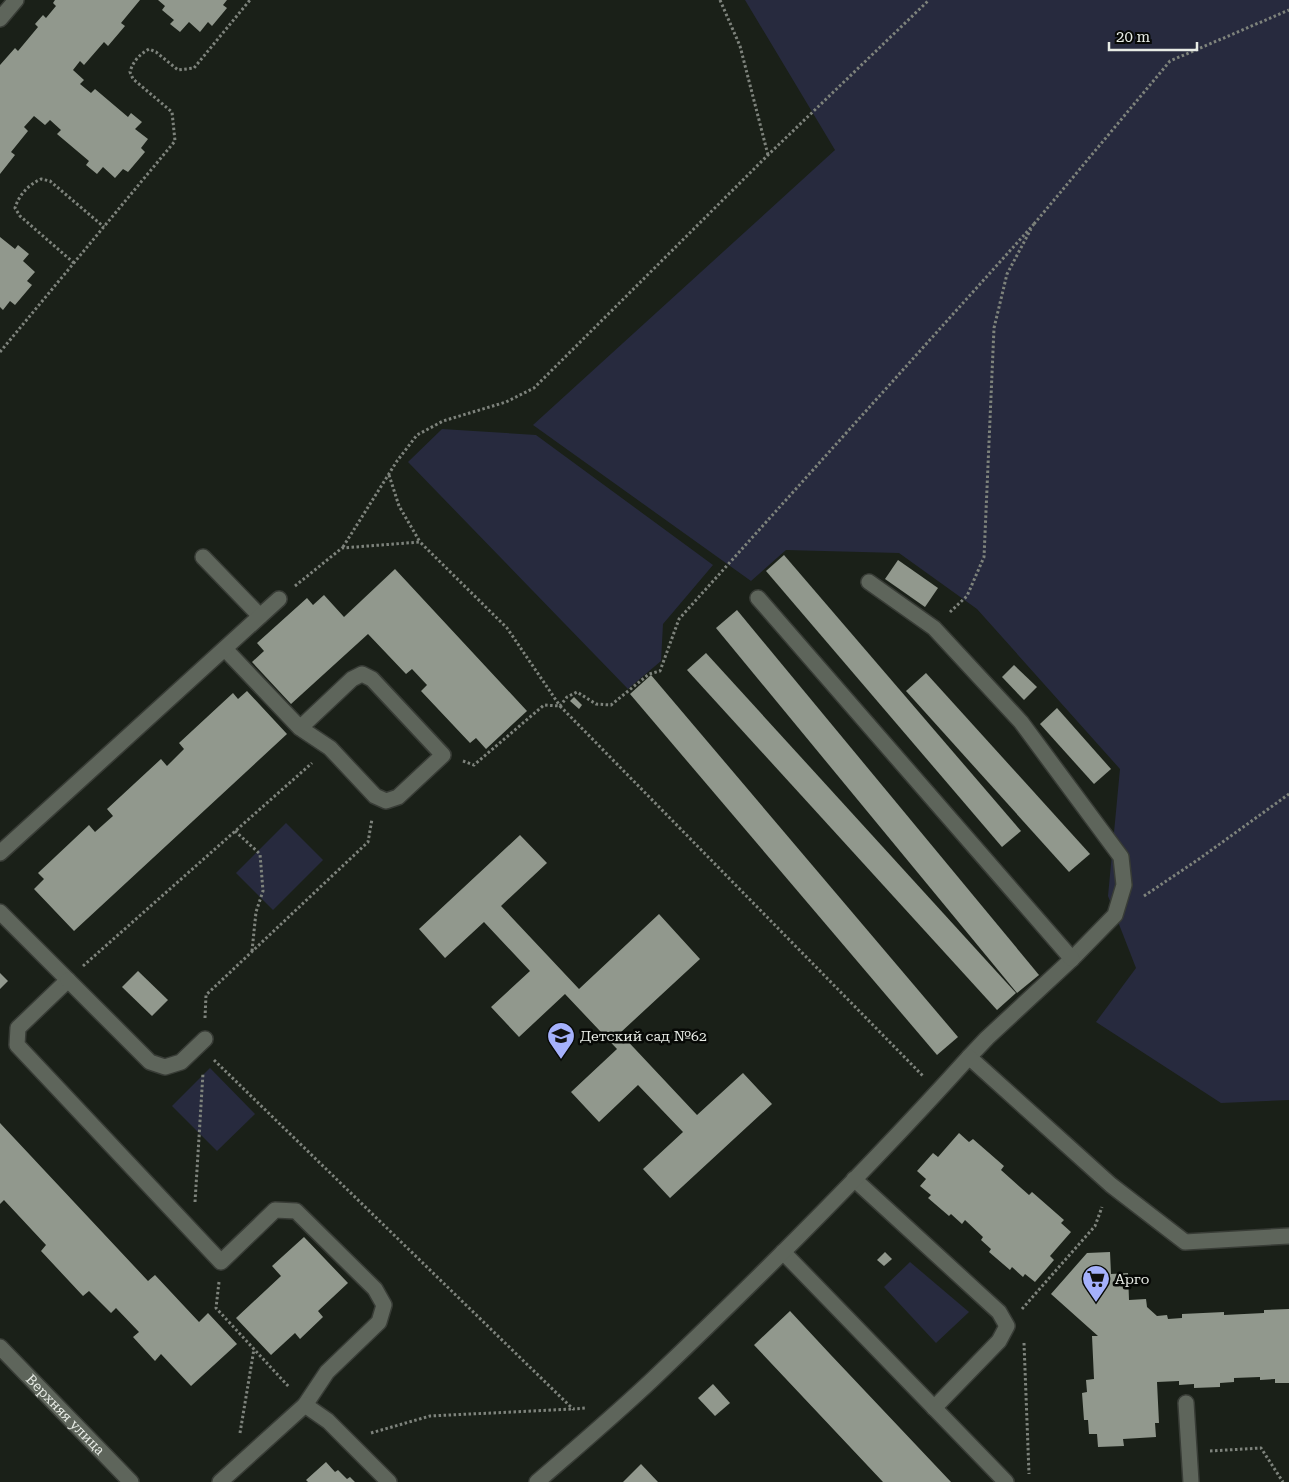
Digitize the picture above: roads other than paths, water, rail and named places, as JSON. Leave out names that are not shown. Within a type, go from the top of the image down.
[{"type":"street","points":[[0,19],[16,0]]},
{"type":"street","points":[[203,556],[260,616]]},
{"type":"street","points":[[537,1482],[652,1380],[783,1252],[938,1092],[987,1038],[1072,960],[1115,915],[1124,885],[1121,857],[1021,722],[934,628],[869,582]]},
{"type":"street","points":[[758,598],[1072,960]]},
{"type":"street","points":[[0,853],[279,599]]},
{"type":"street","points":[[225,649],[300,728],[330,748],[375,796],[386,801],[398,797],[443,755],[372,679],[362,674],[352,679],[300,728]]},
{"type":"street","points":[[0,912],[150,1062],[165,1067],[181,1062],[205,1045]]},
{"type":"street","points":[[68,980],[18,1028],[18,1045],[221,1262],[275,1210],[296,1211],[375,1289],[384,1305],[379,1322],[327,1372],[305,1405],[220,1482]]},
{"type":"street","points":[[969,1057],[1111,1185],[1184,1242],[1289,1236]]},
{"type":"street","points":[[854,1179],[999,1312],[1007,1326],[999,1341],[934,1408]]},
{"type":"street","points":[[783,1252],[1006,1482]]},
{"type":"street","name":"Верхняя улица","points":[[0,1347],[131,1482]]},
{"type":"street","points":[[1186,1403],[1191,1482]]},
{"type":"street","points":[[305,1405],[328,1421],[389,1482]]},
{"type":"place","name":"Детский сад №62","points":[[561,1060]]},
{"type":"place","name":"Арго","points":[[1096,1303]]}]
